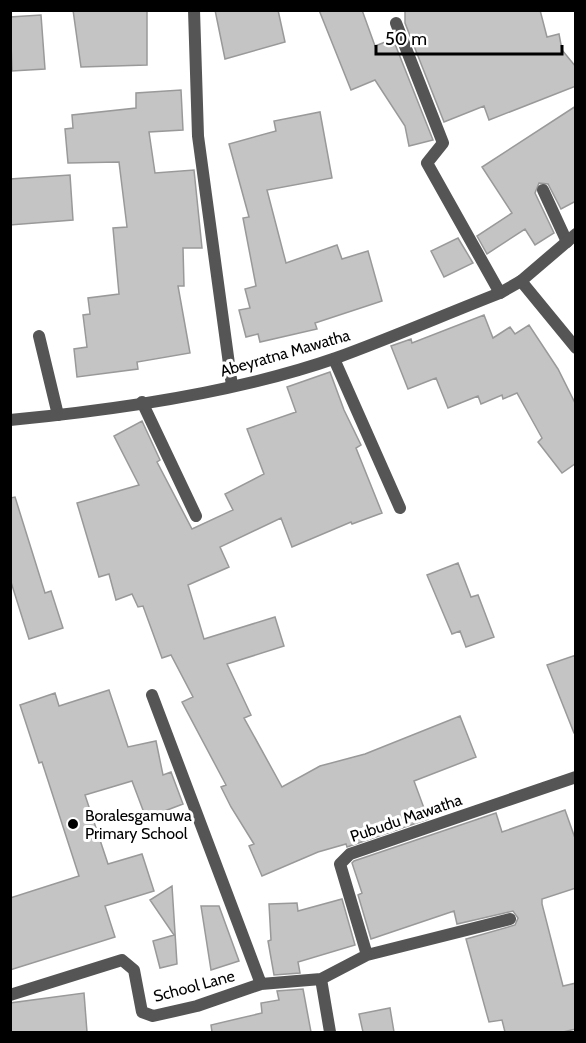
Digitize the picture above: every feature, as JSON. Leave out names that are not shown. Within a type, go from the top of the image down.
[{"type":"street","points":[[195,10],[198,136],[232,386]]},
{"type":"street","points":[[396,23],[443,143],[427,163],[500,293]]},
{"type":"street","points":[[543,190],[571,238]]},
{"type":"street","name":"Abeyratna Mawatha","points":[[10,420],[58,416],[232,386],[334,359],[500,293],[521,281],[571,238]]},
{"type":"street","points":[[521,281],[576,348]]},
{"type":"street","points":[[39,336],[58,416]]},
{"type":"street","points":[[334,359],[400,508]]},
{"type":"street","points":[[142,402],[196,516]]},
{"type":"street","points":[[152,695],[261,984]]},
{"type":"street","name":"Pubudu Mawatha","points":[[367,955],[340,864],[350,854],[576,777]]},
{"type":"street","name":"School Lane","points":[[10,994],[122,960],[134,970],[142,1012],[153,1016],[197,1006],[261,984],[321,979],[367,955],[510,919]]},
{"type":"street","points":[[321,979],[330,1032]]},
{"type":"building","points":[[73,10],[147,10],[147,65],[81,67]]},
{"type":"building","points":[[215,10],[278,10],[285,42],[225,59]]},
{"type":"building","points":[[319,10],[362,10],[375,46],[393,39],[433,140],[409,146],[405,126],[375,80],[351,90]]},
{"type":"building","points":[[405,10],[540,10],[547,37],[559,34],[562,50],[576,67],[576,86],[489,120],[484,106],[444,122],[405,23]]},
{"type":"building","points":[[41,15],[45,69],[12,71],[10,17]]},
{"type":"building","points":[[181,90],[183,130],[149,132],[155,173],[194,170],[202,248],[183,248],[184,286],[178,286],[190,353],[137,362],[138,369],[77,377],[74,349],[87,347],[83,315],[90,314],[88,298],[119,294],[113,228],[127,227],[119,162],[68,163],[65,129],[73,128],[72,115],[136,108],[136,93]]},
{"type":"building","points":[[576,106],[576,201],[561,209],[548,184],[539,183],[535,193],[554,233],[535,245],[525,229],[487,254],[477,236],[512,213],[482,167]]},
{"type":"building","points":[[320,112],[332,178],[267,190],[286,263],[337,245],[342,259],[368,251],[382,301],[315,323],[317,329],[260,342],[258,334],[246,337],[239,310],[250,308],[245,289],[256,286],[243,218],[249,217],[229,144],[276,131],[274,121]]},
{"type":"building","points":[[70,175],[73,220],[10,225],[10,179]]},
{"type":"building","points":[[458,238],[473,263],[444,277],[431,251]]},
{"type":"building","points":[[484,315],[493,338],[510,327],[515,334],[529,325],[558,369],[576,405],[576,463],[562,473],[538,442],[542,438],[517,393],[503,399],[502,395],[481,404],[478,396],[448,408],[436,378],[408,389],[391,346],[411,339],[412,343]]},
{"type":"building","points":[[330,372],[344,410],[361,445],[356,448],[382,513],[352,524],[351,522],[292,547],[281,518],[220,547],[229,567],[188,585],[204,639],[275,617],[284,646],[227,664],[251,715],[244,718],[282,787],[320,766],[365,754],[460,716],[476,757],[414,781],[428,819],[347,847],[346,844],[318,852],[262,876],[249,846],[254,844],[231,807],[221,787],[226,785],[182,702],[193,697],[171,655],[162,658],[143,606],[138,607],[132,594],[116,600],[109,574],[99,577],[77,503],[139,485],[114,436],[142,421],[160,460],[157,462],[192,529],[233,510],[225,494],[264,474],[247,429],[296,412],[287,387]]},
{"type":"building","points":[[15,497],[45,593],[51,591],[63,628],[29,639],[10,579],[10,498]]},
{"type":"building","points":[[458,563],[471,597],[478,595],[494,637],[466,647],[460,631],[452,634],[427,575]]},
{"type":"building","points":[[576,655],[576,733],[574,733],[547,665]]},
{"type":"building","points":[[109,690],[128,747],[156,741],[163,775],[171,772],[183,804],[146,818],[132,781],[85,795],[108,864],[142,854],[154,891],[105,906],[115,937],[10,970],[10,898],[79,876],[42,762],[39,763],[20,705],[55,693],[59,706]]},
{"type":"building","points":[[565,810],[576,841],[576,888],[542,899],[542,904],[563,986],[576,983],[576,1029],[563,1032],[505,1032],[502,1020],[489,1022],[466,939],[515,925],[518,918],[513,911],[457,924],[454,911],[371,939],[358,895],[362,893],[352,863],[354,861],[496,813],[502,832]]},
{"type":"building","points":[[172,886],[177,964],[160,968],[153,941],[174,935],[150,900]]},
{"type":"building","points":[[342,899],[355,945],[298,962],[300,973],[274,975],[268,941],[271,940],[269,904],[297,903],[298,911]]},
{"type":"building","points":[[201,906],[219,906],[239,961],[211,970]]},
{"type":"building","points":[[303,989],[311,1032],[212,1032],[211,1025],[262,1013],[261,1003],[279,1000],[277,991]]},
{"type":"building","points":[[84,993],[87,1032],[10,1032],[10,1003]]},
{"type":"building","points":[[390,1008],[394,1032],[363,1032],[359,1014]]},
{"type":"place","name":"Boralesgamuwa Primary School","points":[[73,824]]}]
